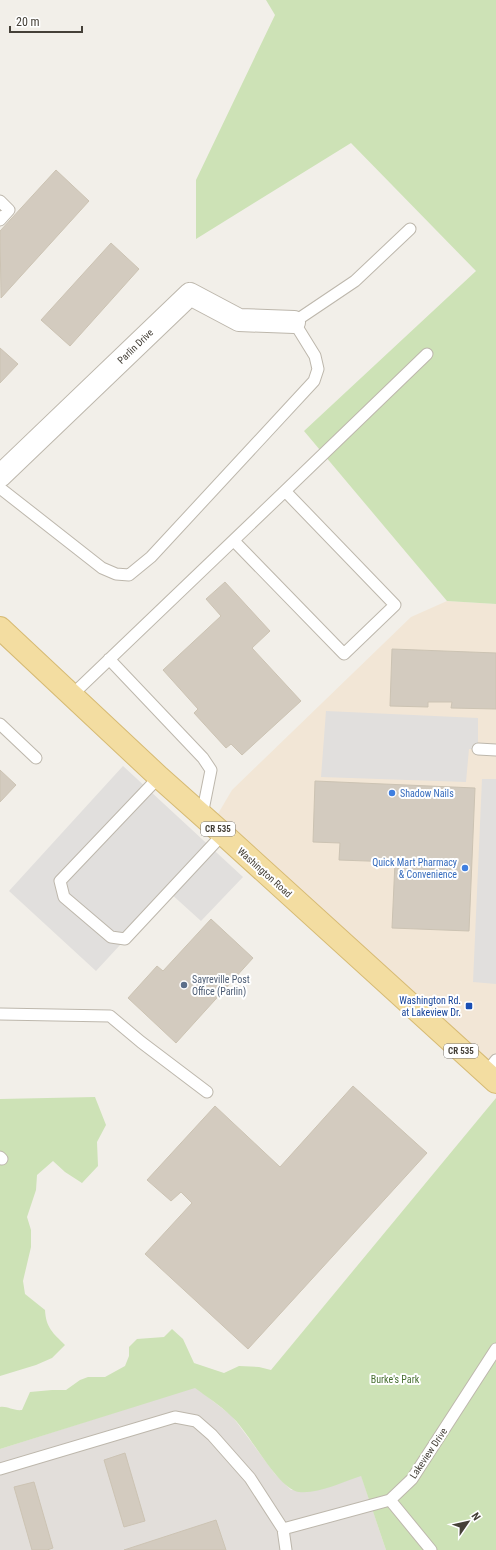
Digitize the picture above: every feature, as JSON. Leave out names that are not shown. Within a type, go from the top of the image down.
[{"type":"main road","name":"Washington Road","points":[[0,628],[160,778],[493,1072]]},
{"type":"street","name":"Parlin Drive","points":[[0,476],[190,294],[238,320],[294,322]]},
{"type":"lane","points":[[0,201],[9,210],[0,220]]},
{"type":"lane","points":[[0,488],[102,568],[116,574],[128,575],[151,557],[314,381],[318,369],[315,356],[294,322],[355,281],[410,229]]},
{"type":"lane","points":[[72,695],[427,354]]},
{"type":"lane","points":[[234,541],[344,654],[395,604],[285,492]]},
{"type":"lane","points":[[109,659],[203,758],[211,770],[202,815]]},
{"type":"lane","points":[[0,724],[36,758]]},
{"type":"lane","points":[[478,749],[496,750]]},
{"type":"lane","points":[[160,778],[60,881],[64,897],[111,938],[125,938],[224,834]]},
{"type":"lane","points":[[0,1014],[110,1016],[141,1042],[207,1092]]},
{"type":"lane","name":"Lakeview Drive","points":[[390,1500],[412,1478],[496,1349]]},
{"type":"lane","points":[[0,1469],[175,1417],[196,1421],[212,1435],[250,1478],[283,1529],[286,1550]]},
{"type":"lane","points":[[283,1529],[390,1500],[431,1550]]},
{"type":"shaded area","points":[[447,601],[496,604],[496,1083],[212,824],[232,790],[411,617]]},
{"type":"shaded area","points":[[326,711],[478,718],[478,749],[469,749],[466,782],[321,777]]},
{"type":"shaded area","points":[[123,766],[243,877],[201,921],[169,892],[96,971],[9,891]]},
{"type":"shaded area","points":[[482,779],[496,779],[496,984],[473,982]]},
{"type":"shaded area","points":[[195,1387],[232,1416],[275,1474],[291,1490],[332,1486],[361,1475],[386,1550],[0,1550],[0,1449]]},
{"type":"green space","points":[[266,0],[496,0],[496,604],[447,601],[304,431],[476,271],[351,143],[196,239],[196,180],[275,15]]},
{"type":"green space","points":[[95,1097],[106,1125],[97,1142],[98,1166],[82,1183],[65,1172],[53,1161],[37,1175],[36,1190],[27,1217],[31,1230],[31,1247],[23,1281],[25,1294],[45,1310],[49,1326],[65,1345],[52,1358],[36,1365],[0,1376],[0,1099]]},
{"type":"green space","name":"Burke's Park","points":[[496,1098],[496,1550],[386,1550],[361,1476],[314,1491],[299,1492],[290,1488],[273,1471],[238,1423],[222,1408],[195,1388],[0,1449],[0,1407],[22,1410],[30,1392],[66,1390],[80,1380],[88,1377],[105,1377],[125,1366],[129,1356],[129,1347],[137,1339],[164,1337],[172,1329],[183,1339],[194,1363],[224,1373],[239,1366],[259,1367],[271,1370]]},
{"type":"building","points":[[56,170],[89,201],[1,298],[0,231]]},
{"type":"building","points":[[111,243],[139,269],[70,346],[41,320]]},
{"type":"building","points":[[0,348],[18,364],[0,383]]},
{"type":"building","points":[[225,582],[270,631],[252,648],[301,701],[242,755],[231,744],[226,748],[194,713],[198,709],[163,670],[221,616],[206,599]]},
{"type":"building","points":[[392,649],[496,653],[496,709],[451,708],[452,702],[428,702],[428,707],[390,706]]},
{"type":"building","points":[[0,770],[16,785],[0,802]]},
{"type":"building","points":[[315,781],[475,788],[469,931],[392,928],[395,862],[339,860],[340,843],[313,842]]},
{"type":"building","name":"Sayreville Post Office (Parlin)","points":[[211,919],[253,958],[176,1043],[128,998],[157,966],[163,971]]},
{"type":"building","points":[[353,1086],[427,1153],[248,1349],[145,1254],[192,1203],[181,1192],[171,1201],[147,1180],[215,1106],[280,1167]]},
{"type":"building","points":[[125,1453],[145,1521],[124,1527],[104,1460]]},
{"type":"building","points":[[34,1482],[53,1548],[47,1550],[32,1550],[14,1487]]},
{"type":"building","points":[[216,1520],[226,1550],[124,1550]]},
{"type":"place","name":"Shadow Nails","points":[[392,793]]},
{"type":"place","name":"Quick Mart Pharmacy & Convenience","points":[[465,868]]},
{"type":"place","name":"Sayreville Post Office (Parlin)","points":[[184,985]]},
{"type":"place","name":"Washington Rd. at Lakeview Dr.","points":[[469,1006]]}]
